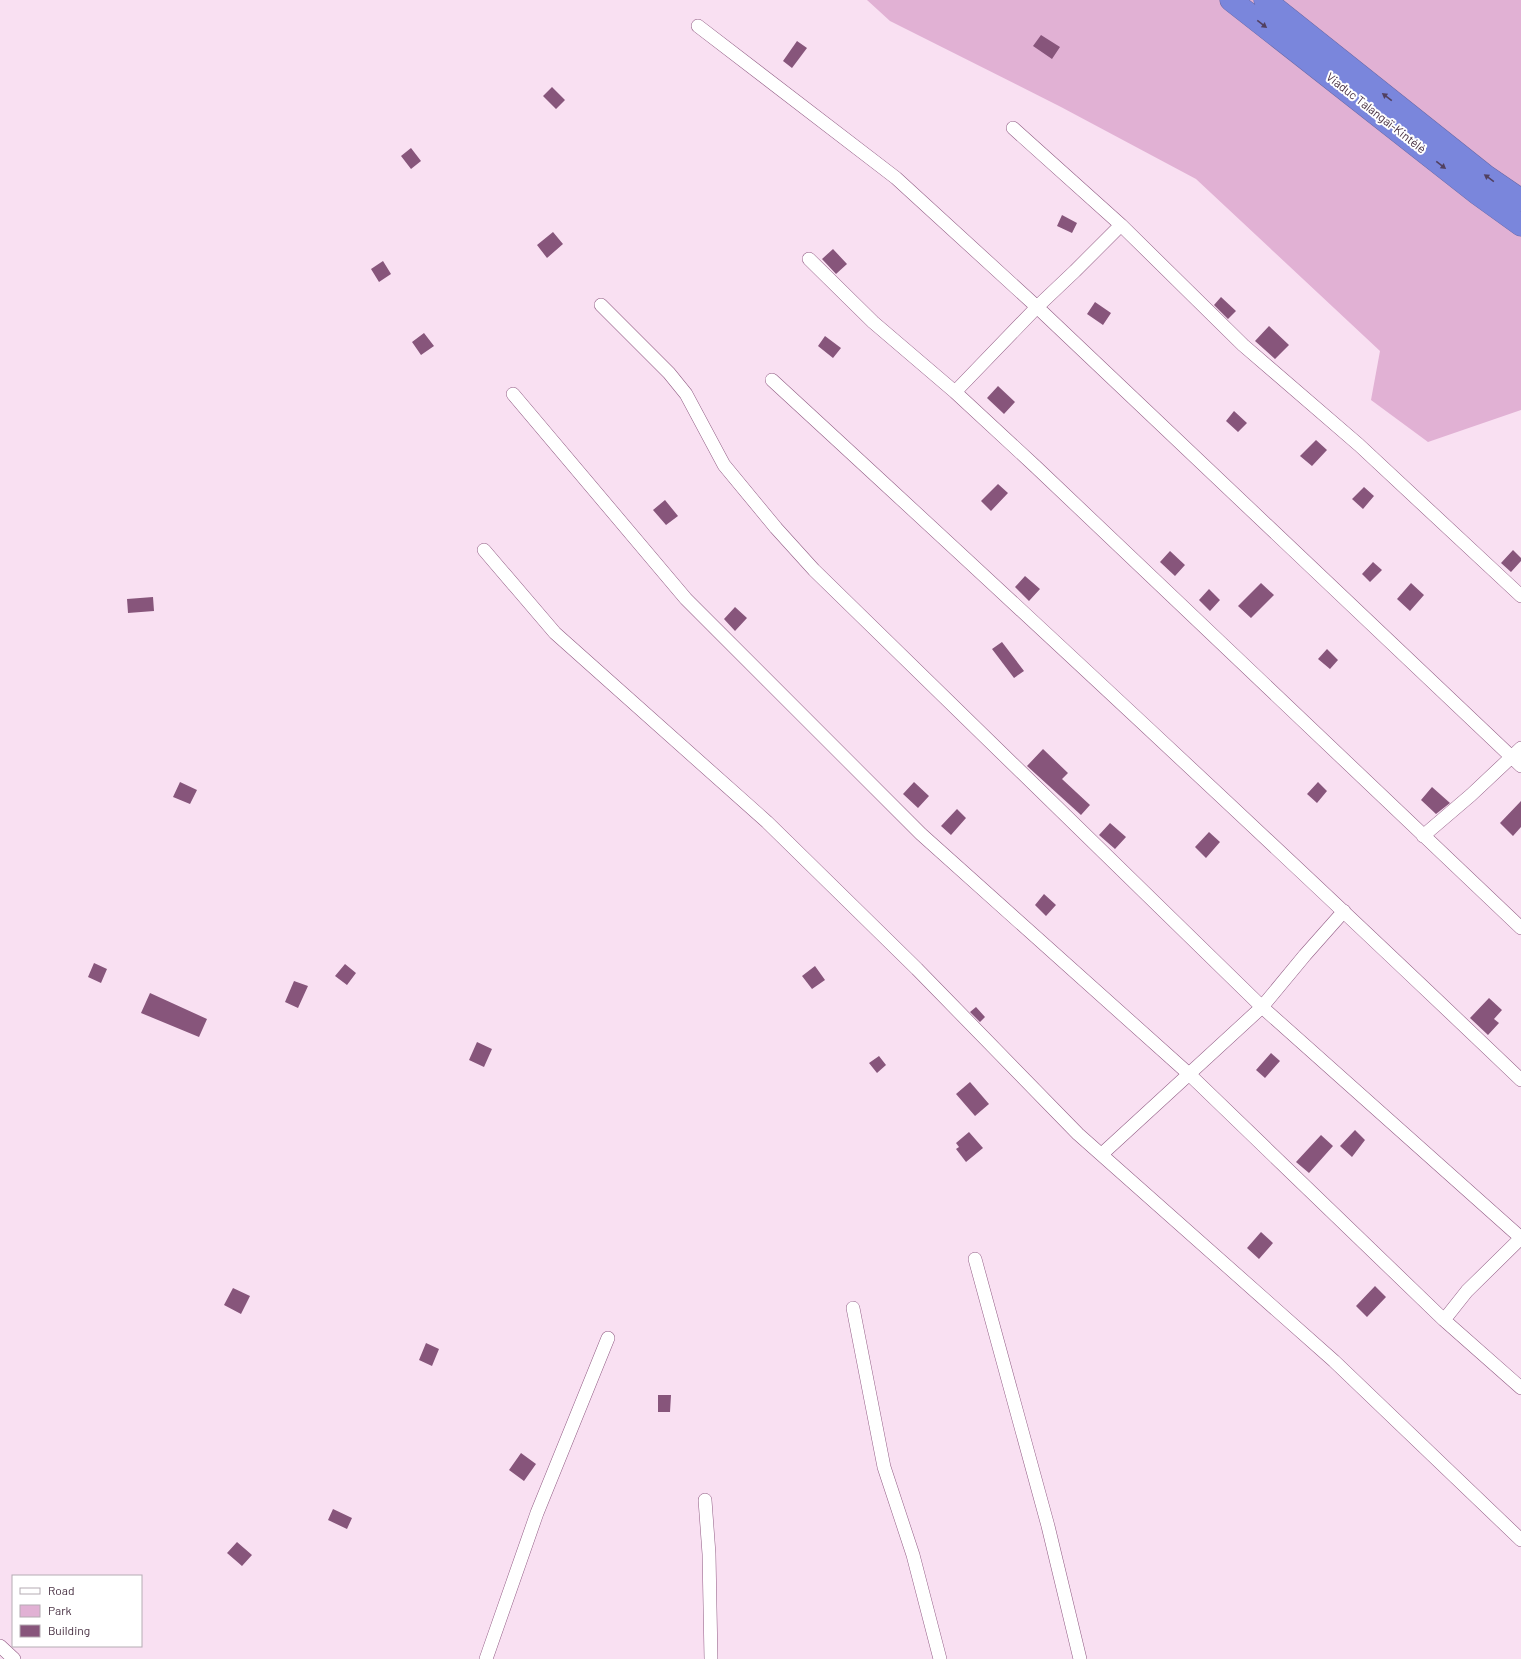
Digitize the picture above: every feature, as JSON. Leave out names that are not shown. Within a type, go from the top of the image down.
[{"type":"highway","name":"Viaduc Talangaï-Kintélé","points":[[1231,0],[1478,194],[1521,225]]},
{"type":"highway","name":"Viaduc Talangaï-Kintélé","points":[[1265,0],[1486,176],[1521,200]]},
{"type":"street","points":[[698,26],[896,178],[1037,308],[1516,762]]},
{"type":"street","points":[[1013,128],[1120,225],[1243,345],[1359,445],[1521,596]]},
{"type":"street","points":[[954,392],[1120,225]]},
{"type":"street","points":[[808,259],[873,322],[954,392],[1036,467],[1521,928]]},
{"type":"street","points":[[601,305],[669,373],[686,394],[724,465],[776,528],[810,565],[1262,1007],[1521,1238],[1467,1291],[1444,1320]]},
{"type":"street","points":[[772,380],[1033,620],[1344,911],[1521,1080]]},
{"type":"street","points":[[513,394],[686,599],[921,834],[1190,1075],[1444,1320],[1521,1388]]},
{"type":"street","points":[[484,550],[555,633],[767,822],[917,969],[1078,1134],[1328,1356],[1521,1540]]},
{"type":"street","points":[[1423,836],[1516,762],[1521,748]]},
{"type":"street","points":[[1102,1154],[1190,1075],[1262,1007],[1344,911]]},
{"type":"street","points":[[976,1259],[1048,1526],[1080,1659]]},
{"type":"street","points":[[853,1308],[884,1467],[913,1555],[940,1659]]},
{"type":"street","points":[[486,1659],[537,1513],[608,1338]]},
{"type":"street","points":[[705,1500],[709,1554],[711,1659]]},
{"type":"street","points":[[0,1646],[14,1659]]},
{"type":"green space","points":[[867,0],[1521,0],[1521,410],[1428,442],[1371,400],[1380,351],[1196,179],[1061,107],[890,21]]},
{"type":"building","points":[[1041,35],[1060,47],[1052,59],[1033,46]]},
{"type":"building","points":[[797,41],[807,48],[792,68],[783,61]]},
{"type":"building","points":[[552,87],[565,100],[556,109],[543,96]]},
{"type":"building","points":[[411,148],[421,161],[411,169],[401,156]]},
{"type":"building","points":[[1062,215],[1077,223],[1072,233],[1057,226]]},
{"type":"building","points":[[553,232],[563,244],[547,258],[537,245]]},
{"type":"building","points":[[833,249],[847,264],[836,274],[822,259]]},
{"type":"building","points":[[383,261],[391,274],[379,282],[371,269]]},
{"type":"building","points":[[1221,297],[1236,311],[1228,319],[1214,305]]},
{"type":"building","points":[[1095,302],[1111,313],[1103,325],[1087,314]]},
{"type":"building","points":[[1269,326],[1289,345],[1275,359],[1255,341]]},
{"type":"building","points":[[424,333],[434,346],[421,355],[412,342]]},
{"type":"building","points":[[825,336],[841,348],[833,358],[818,346]]},
{"type":"building","points":[[998,386],[1015,402],[1004,414],[987,398]]},
{"type":"building","points":[[1234,411],[1247,423],[1238,432],[1226,421]]},
{"type":"building","points":[[1316,440],[1327,450],[1312,466],[1300,456]]},
{"type":"building","points":[[998,484],[1008,493],[991,511],[981,501]]},
{"type":"building","points":[[1364,487],[1374,496],[1363,509],[1352,499]]},
{"type":"building","points":[[665,500],[678,516],[666,525],[653,510]]},
{"type":"building","points":[[1513,550],[1521,558],[1521,561],[1511,572],[1501,563]]},
{"type":"building","points":[[1170,551],[1185,565],[1175,576],[1160,562]]},
{"type":"building","points":[[1373,562],[1382,570],[1370,582],[1362,574]]},
{"type":"building","points":[[1025,576],[1040,589],[1029,601],[1015,587]]},
{"type":"building","points":[[1261,583],[1274,595],[1251,618],[1238,606]]},
{"type":"building","points":[[1411,583],[1424,595],[1410,611],[1397,599]]},
{"type":"building","points":[[1209,589],[1220,600],[1210,611],[1199,600]]},
{"type":"building","points":[[153,597],[154,611],[128,613],[127,599]]},
{"type":"building","points":[[735,607],[747,618],[735,631],[724,619]]},
{"type":"building","points":[[1002,642],[1024,671],[1014,678],[992,649]]},
{"type":"building","points":[[1327,649],[1338,660],[1330,669],[1318,659]]},
{"type":"building","points":[[1043,749],[1068,773],[1062,779],[1090,805],[1081,815],[1027,766]]},
{"type":"building","points":[[180,782],[197,790],[190,804],[173,797]]},
{"type":"building","points":[[914,782],[929,796],[918,808],[903,794]]},
{"type":"building","points":[[1318,782],[1327,791],[1317,803],[1307,794]]},
{"type":"building","points":[[1432,787],[1450,803],[1436,814],[1421,800]]},
{"type":"building","points":[[1521,801],[1521,827],[1513,836],[1500,823]]},
{"type":"building","points":[[957,809],[966,818],[951,835],[941,826]]},
{"type":"building","points":[[1110,823],[1126,837],[1115,849],[1099,835]]},
{"type":"building","points":[[1209,832],[1220,842],[1206,858],[1195,847]]},
{"type":"building","points":[[1044,894],[1056,905],[1046,916],[1035,905]]},
{"type":"building","points":[[94,963],[107,969],[101,983],[88,977]]},
{"type":"building","points":[[345,964],[356,973],[347,985],[335,976]]},
{"type":"building","points":[[815,966],[825,980],[812,989],[802,976]]},
{"type":"building","points":[[294,981],[308,986],[298,1008],[285,1002]]},
{"type":"building","points":[[150,993],[207,1019],[199,1037],[141,1013]]},
{"type":"building","points":[[1489,998],[1502,1010],[1494,1019],[1499,1023],[1488,1035],[1470,1018]]},
{"type":"building","points":[[976,1007],[985,1017],[980,1022],[970,1012]]},
{"type":"building","points":[[477,1042],[492,1049],[484,1067],[469,1060]]},
{"type":"building","points":[[1271,1053],[1280,1061],[1265,1078],[1256,1070]]},
{"type":"building","points":[[879,1056],[886,1065],[877,1073],[869,1063]]},
{"type":"building","points":[[970,1082],[989,1104],[975,1116],[956,1094]]},
{"type":"building","points":[[1355,1130],[1365,1140],[1352,1157],[1340,1146]]},
{"type":"building","points":[[969,1132],[983,1148],[966,1162],[956,1149],[959,1147],[956,1143]]},
{"type":"building","points":[[1321,1135],[1333,1146],[1309,1173],[1296,1162]]},
{"type":"building","points":[[1261,1232],[1273,1243],[1259,1259],[1247,1248]]},
{"type":"building","points":[[1375,1286],[1386,1297],[1367,1317],[1356,1306]]},
{"type":"building","points":[[233,1288],[250,1296],[241,1314],[224,1305]]},
{"type":"building","points":[[426,1343],[439,1349],[432,1366],[419,1360]]},
{"type":"building","points":[[658,1395],[671,1395],[670,1412],[658,1412]]},
{"type":"building","points":[[521,1453],[536,1464],[524,1481],[509,1470]]},
{"type":"building","points":[[333,1509],[352,1518],[347,1529],[328,1520]]},
{"type":"building","points":[[237,1542],[252,1555],[242,1566],[227,1553]]}]
